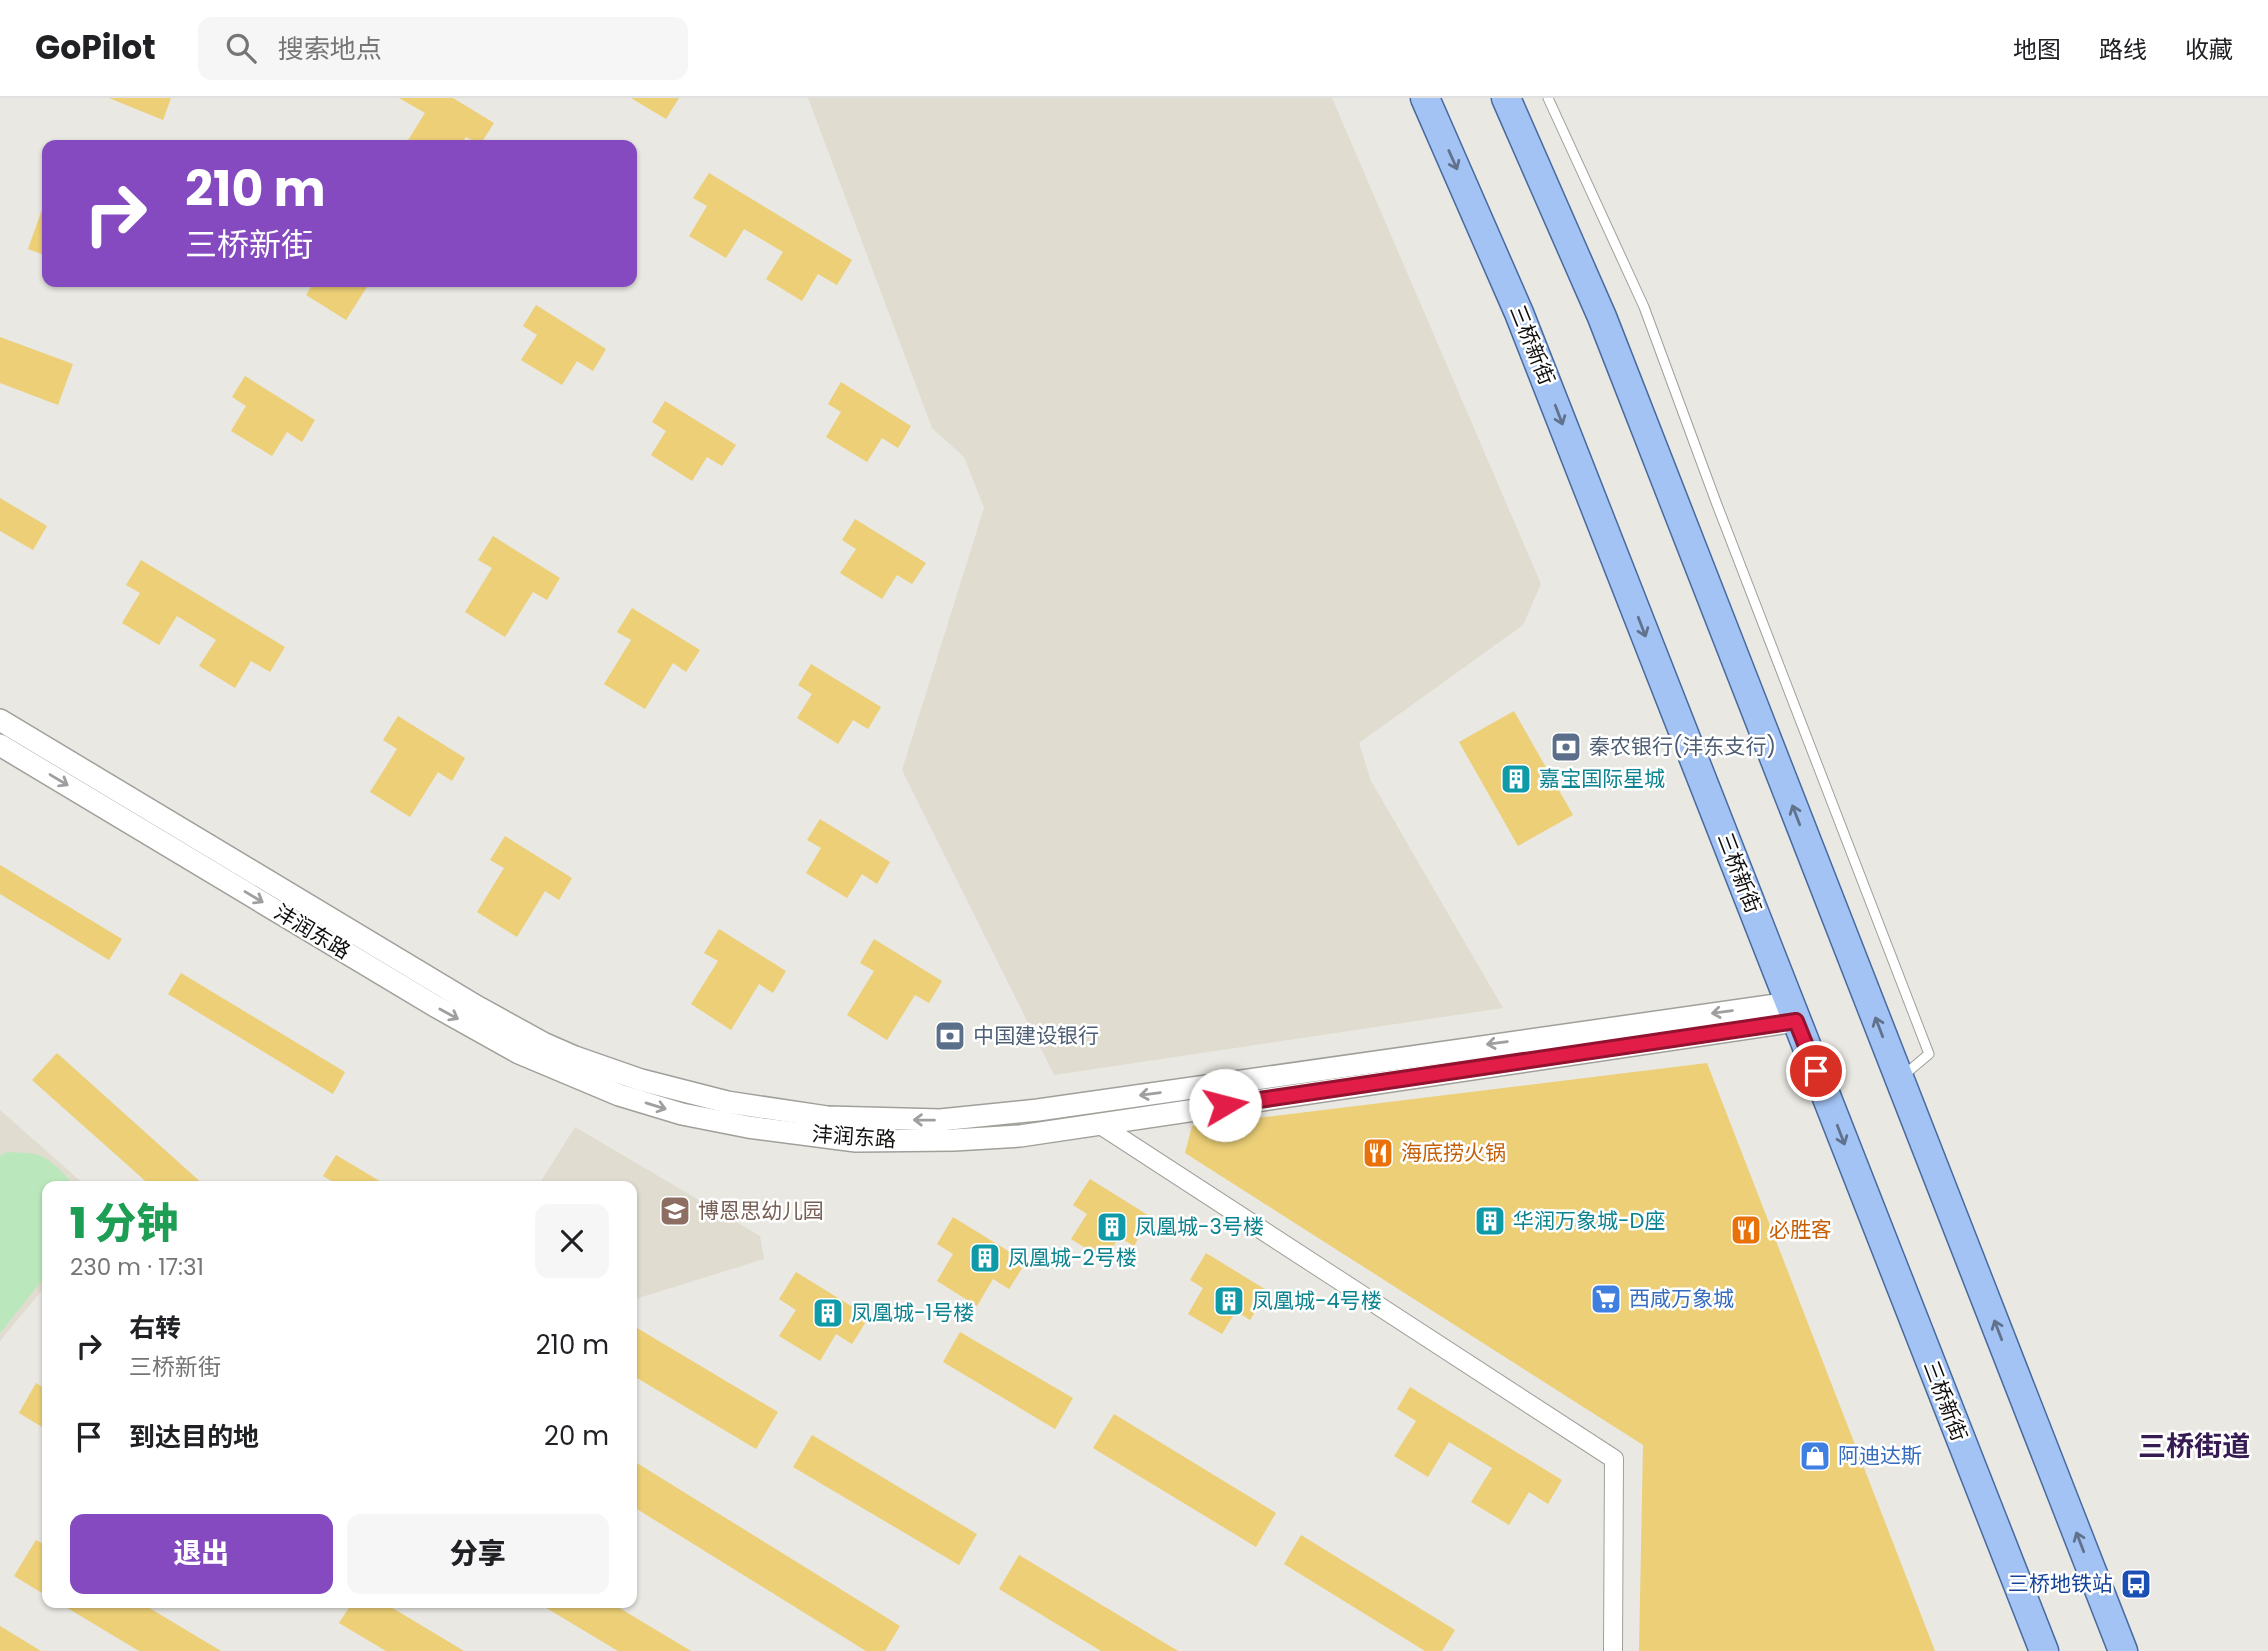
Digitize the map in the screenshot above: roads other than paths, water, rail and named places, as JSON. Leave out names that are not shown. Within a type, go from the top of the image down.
[{"type":"main road","name":"三桥新街","points":[[1424,98],[1519,313],[2044,1651]]},
{"type":"main road","points":[[1506,98],[1602,317],[2123,1651]]},
{"type":"street","name":"沣润东路","points":[[0,720],[476,1006],[543,1043],[641,1080],[727,1102],[827,1117],[940,1120],[1038,1110],[1793,1012]]},
{"type":"street","name":"沣润东路","points":[[0,745],[435,1006],[519,1053],[619,1095],[695,1117],[748,1127],[856,1141],[1020,1136],[1793,1012]]},
{"type":"street","points":[[1099,1124],[1614,1459],[1613,1651]]},
{"type":"lane","points":[[1548,98],[1644,307],[1716,502],[1929,1054],[1899,1079]]},
{"type":"place","name":"秦农银行(沣东支行)","points":[[1566,747]]},
{"type":"place","name":"嘉宝国际星城","points":[[1516,779]]},
{"type":"place","name":"中国建设银行","points":[[950,1036]]},
{"type":"place","name":"海底捞火锅","points":[[1378,1153]]},
{"type":"place","name":"博恩思幼儿园","points":[[675,1211]]},
{"type":"place","name":"华润万象城-D座","points":[[1490,1221]]},
{"type":"place","name":"凤凰城-3号楼","points":[[1112,1227]]},
{"type":"place","name":"必胜客","points":[[1746,1230]]},
{"type":"place","name":"凤凰城-2号楼","points":[[985,1258]]},
{"type":"place","name":"西咸万象城","points":[[1606,1299]]},
{"type":"place","name":"凤凰城-4号楼","points":[[1229,1301]]},
{"type":"place","name":"凤凰城-1号楼","points":[[828,1313]]},
{"type":"place","name":"阿迪达斯","points":[[1815,1456]]},
{"type":"place","name":"三桥地铁站","points":[[2136,1584]]},
{"type":"district","name":"三桥街道","points":[[2194,1446]]}]
